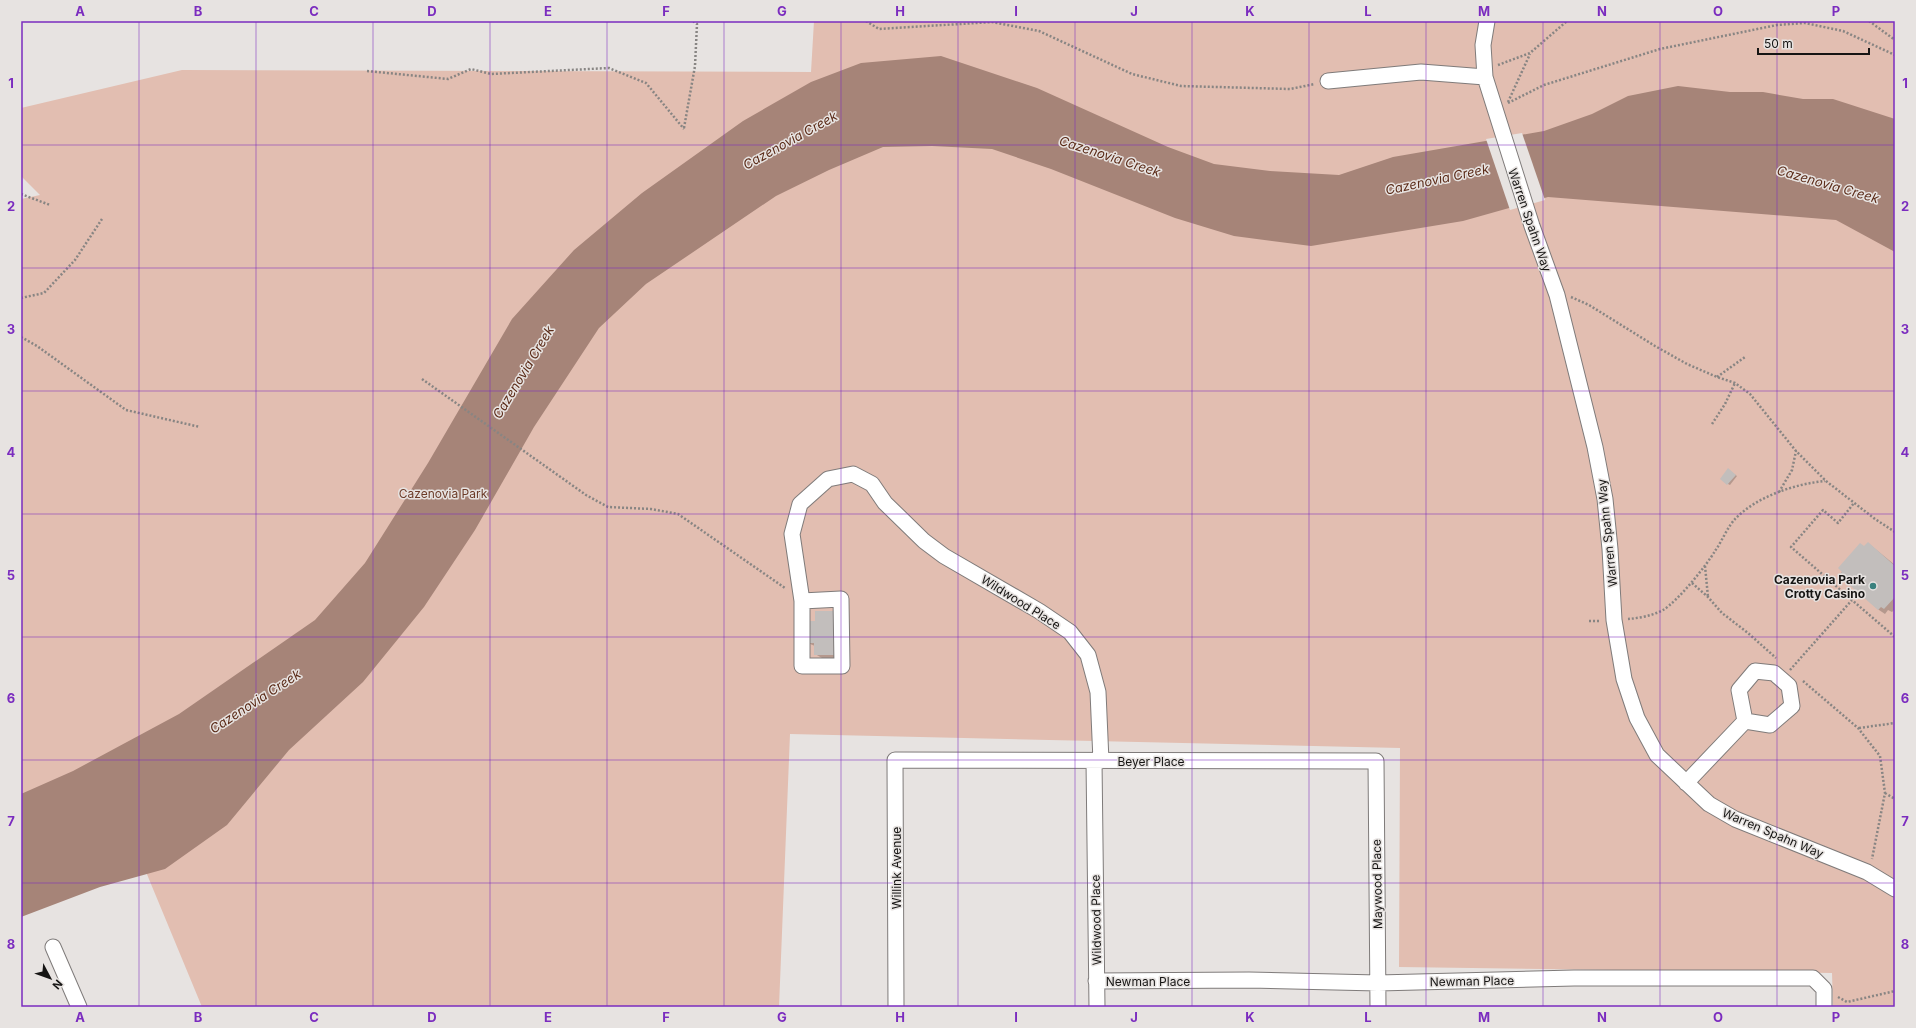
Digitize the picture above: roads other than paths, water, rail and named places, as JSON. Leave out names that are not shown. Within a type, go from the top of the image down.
[{"type":"street","name":"Warren Spahn Way","points":[[1487,21],[1482,45],[1485,77],[1499,127],[1558,300],[1595,446],[1605,499],[1610,549],[1614,620],[1624,679],[1637,718],[1657,755],[1709,804],[1735,819],[1867,872],[1895,889]]},
{"type":"street","points":[[1328,81],[1421,72],[1485,77]]},
{"type":"street","name":"Wildwood Place","points":[[802,601],[792,534],[800,504],[828,479],[853,474],[872,484],[885,503],[924,541],[944,556],[1039,611],[1070,632],[1088,655],[1098,692],[1097,1007]]},
{"type":"street","points":[[841,599],[842,666],[802,666],[802,601],[841,599]]},
{"type":"street","points":[[1755,671],[1789,675],[1792,706],[1770,725],[1745,721],[1739,690],[1755,671]]},
{"type":"street","points":[[1686,783],[1745,721]]},
{"type":"street","name":"Willink Avenue","points":[[896,1007],[895,760],[926,760]]},
{"type":"street","name":"Beyer Place","points":[[926,760],[1376,761]]},
{"type":"street","name":"Maywood Place","points":[[1376,761],[1378,1007]]},
{"type":"street","points":[[54,947],[78,1007]]},
{"type":"street","name":"Newman Place","points":[[1096,981],[1249,980],[1378,983],[1574,978],[1813,978],[1824,989],[1824,1007]]},
{"type":"water","name":"Cazenovia Creek","points":[[941,56],[1037,88],[1168,147],[1214,164],[1270,171],[1339,175],[1393,157],[1544,131],[1592,114],[1628,96],[1678,86],[1730,92],[1763,92],[1803,99],[1833,99],[1895,119],[1895,252],[1836,220],[1548,197],[1463,221],[1311,246],[1234,236],[1175,218],[1051,169],[992,149],[932,146],[883,147],[829,170],[776,196],[646,284],[599,328],[534,427],[475,530],[424,607],[363,682],[289,750],[227,825],[165,869],[100,887],[21,917],[21,794],[73,771],[179,714],[315,620],[365,563],[428,463],[512,319],[574,250],[642,193],[743,121],[811,82],[861,63]]},
{"type":"place","name":"Cazenovia Park Crotty Casino","points":[[1873,586]]},
{"type":"park label","name":"Cazenovia Park","points":[[443,493]]}]
